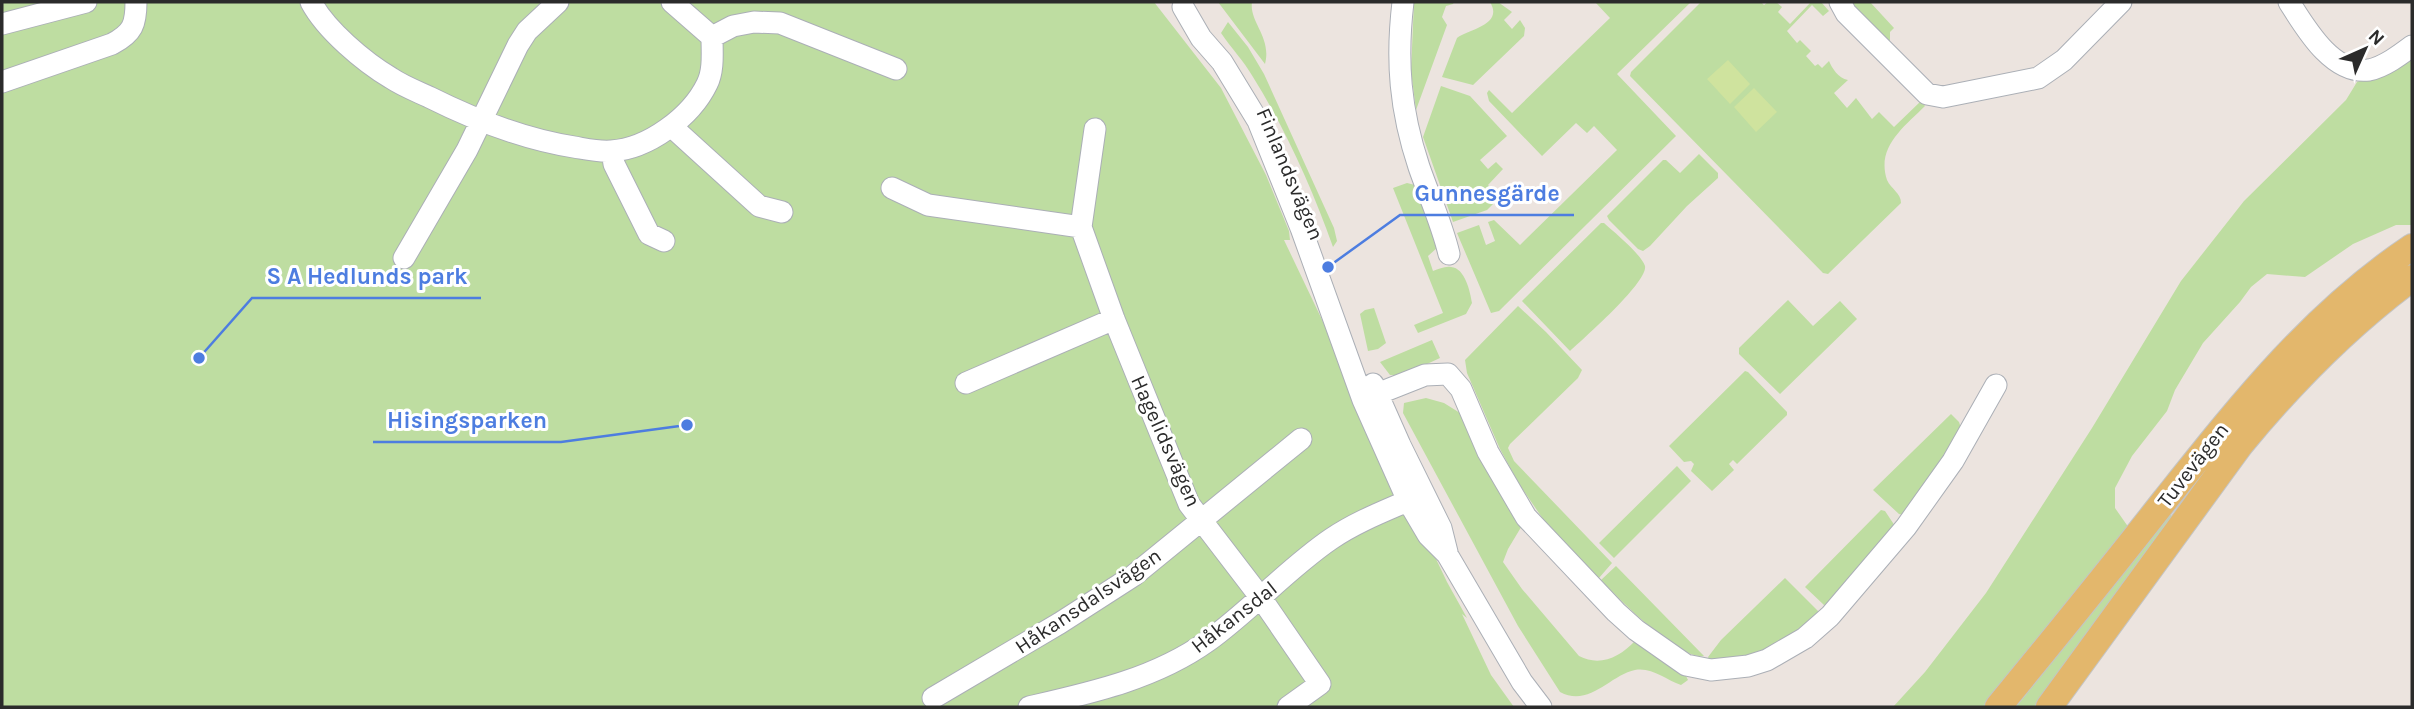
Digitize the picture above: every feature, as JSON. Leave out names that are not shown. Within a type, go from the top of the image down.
[{"type":"main road","name":"Tuvevägen","points":[[1998,707],[2268,373],[2315,325],[2412,247]]},
{"type":"main road","name":"Tuvevägen","points":[[2049,707],[2240,445],[2270,408],[2341,336],[2412,278]]},
{"type":"street","points":[[2,24],[86,2]]},
{"type":"street","points":[[2,82],[123,38],[136,19],[136,2]]},
{"type":"street","points":[[311,2],[348,45],[390,78],[505,131],[554,144],[612,151],[637,146],[671,126],[708,83],[712,64],[712,37],[672,2]]},
{"type":"street","points":[[404,258],[482,121],[518,45],[527,31],[558,2]]},
{"type":"street","points":[[1404,2],[1400,35],[1400,89],[1412,145],[1449,254]]},
{"type":"street","points":[[1840,2],[1846,13],[1927,94],[1943,97],[2038,78],[2064,60],[2121,2]]},
{"type":"street","points":[[2289,2],[2314,41],[2331,57],[2354,70],[2370,70],[2412,46]]},
{"type":"street","name":"Finlandsvägen","points":[[1183,3],[1212,28],[1249,81],[1270,120],[1302,195],[1415,497]]},
{"type":"street","name":"Finlandsvägen","points":[[1183,3],[1200,38],[1228,72],[1258,121],[1301,228],[1363,400],[1415,497],[1441,528],[1447,554],[1522,682],[1541,707]]},
{"type":"street","points":[[712,37],[733,26],[754,22],[780,23],[896,69]]},
{"type":"street","points":[[671,126],[760,206],[782,212]]},
{"type":"street","name":"Hagelidsvägen","points":[[1094,129],[1080,227],[1189,504],[1261,597],[1320,684],[1288,707]]},
{"type":"street","points":[[612,151],[614,164],[649,234],[664,241]]},
{"type":"street","points":[[892,188],[928,205],[1080,227]]},
{"type":"street","points":[[966,383],[1114,319]]},
{"type":"street","points":[[1377,394],[1425,375],[1448,374],[1461,389],[1488,452],[1526,517],[1636,631],[1686,665],[1711,670],[1748,666],[1767,660],[1805,638],[1830,615],[1906,527],[1953,461],[1996,385]]},
{"type":"street","name":"Håkansdalsvägen","points":[[933,698],[1147,566],[1301,439]]},
{"type":"street","name":"Håkansdal","points":[[1029,707],[1102,690],[1158,669],[1207,642],[1328,541],[1356,523],[1415,497]]},
{"type":"green space","points":[[2,2],[1154,2],[1221,88],[1266,175],[1289,231],[1290,240],[1284,240],[1447,582],[1467,618],[1462,614],[1491,675],[1514,707],[2,707]]},
{"type":"green space","points":[[1218,2],[1252,2],[1254,16],[1266,46],[1265,64]]},
{"type":"green space","points":[[1414,2],[1454,2],[1446,6],[1442,17],[1447,25],[1416,110],[1411,71]]},
{"type":"green space","points":[[1490,2],[1498,2],[1512,12],[1504,20],[1512,29],[1520,20],[1525,28],[1524,36],[1473,85],[1442,77],[1457,38],[1489,21],[1493,10]]},
{"type":"green space","points":[[1595,2],[1691,2],[1617,74],[1676,136],[1499,311],[1491,313],[1457,233],[1479,225],[1486,245],[1495,241],[1488,222],[1494,220],[1520,245],[1617,150],[1594,126],[1587,133],[1576,123],[1542,156],[1489,101],[1487,93],[1489,90],[1512,113],[1610,18]]},
{"type":"green space","points":[[1701,2],[1761,2],[1764,5],[1776,2],[1782,7],[1778,12],[1790,24],[1811,2],[1821,2],[1829,11],[1823,16],[1812,5],[1787,31],[1797,43],[1800,40],[1811,51],[1806,56],[1815,66],[1818,64],[1822,68],[1829,61],[1838,75],[1848,80],[1834,93],[1847,108],[1856,98],[1872,119],[1879,112],[1894,127],[1921,101],[1925,106],[1894,138],[1885,157],[1887,180],[1901,203],[1828,274],[1823,273],[1630,76]]},
{"type":"green space","points":[[1851,2],[1870,2],[1894,28],[1890,32],[1890,40],[1885,43],[1850,8]]},
{"type":"green space","points":[[1228,22],[1248,47],[1264,74],[1334,228],[1337,241],[1333,247],[1287,139],[1249,71],[1221,33]]},
{"type":"green space","points":[[2412,56],[2412,225],[2396,225],[2353,244],[2305,277],[2267,274],[2251,287],[2203,343],[2175,390],[2167,411],[2132,456],[2115,488],[2115,508],[2129,528],[1987,707],[1893,707],[1925,672],[1986,593],[2092,428],[2181,281],[2244,201],[2346,100],[2357,82]]},
{"type":"green space","points":[[1728,60],[1750,84],[1730,104],[1707,79]]},
{"type":"green space","points":[[1441,86],[1470,96],[1507,136],[1480,160],[1488,169],[1496,162],[1503,169],[1488,185],[1500,197],[1487,210],[1453,222],[1423,137]]},
{"type":"green space","points":[[1754,88],[1777,112],[1756,132],[1734,107]]},
{"type":"green space","points":[[1699,154],[1718,173],[1718,178],[1687,206],[1650,246],[1643,251],[1638,249],[1607,216],[1663,160],[1680,173]]},
{"type":"green space","points":[[1407,183],[1415,185],[1438,247],[1428,256],[1433,271],[1449,267],[1460,271],[1466,281],[1472,303],[1466,314],[1418,333],[1414,325],[1443,313],[1393,188]]},
{"type":"green space","points":[[1601,223],[1627,243],[1645,266],[1637,284],[1614,310],[1570,351],[1522,301]]},
{"type":"green space","points":[[1788,300],[1813,326],[1840,301],[1857,319],[1780,394],[1739,354],[1739,348]]},
{"type":"green space","points":[[1518,306],[1582,370],[1578,378],[1508,448],[1514,461],[1612,563],[1599,578],[1543,519],[1519,484],[1500,449],[1467,373],[1465,360]]},
{"type":"green space","points":[[1374,308],[1386,343],[1378,349],[1368,351],[1360,314]]},
{"type":"green space","points":[[1432,340],[1440,358],[1403,375],[1390,375],[1380,362]]},
{"type":"green space","points":[[1745,371],[1787,415],[1737,464],[1733,460],[1729,464],[1734,470],[1712,491],[1691,471],[1694,464],[1691,461],[1684,462],[1669,446]]},
{"type":"green space","points":[[1426,398],[1444,403],[1460,413],[1523,524],[1503,562],[1522,589],[1579,656],[1595,661],[1609,659],[1623,652],[1635,641],[1685,674],[1688,680],[1681,685],[1653,672],[1635,670],[1580,696],[1560,692],[1518,626],[1403,413],[1404,403]]},
{"type":"green space","points":[[1951,414],[1959,422],[1962,431],[1903,515],[1899,514],[1873,490]]},
{"type":"green space","points":[[1677,466],[1691,481],[1614,558],[1599,543]]},
{"type":"green space","points":[[1881,510],[1885,511],[1895,526],[1829,604],[1824,605],[1805,587]]},
{"type":"green space","points":[[2170,514],[2172,517],[2034,707],[2016,707]]},
{"type":"green space","points":[[1616,566],[1704,656],[1693,655],[1665,639],[1601,580]]},
{"type":"green space","points":[[1785,578],[1818,611],[1818,615],[1804,627],[1754,657],[1710,661],[1708,657],[1721,640]]},
{"type":"place","name":"Gunnesgärde","points":[[1328,267]]},
{"type":"place","name":"S A Hedlunds park","points":[[199,358]]},
{"type":"place","name":"Hisingsparken","points":[[687,425]]}]
